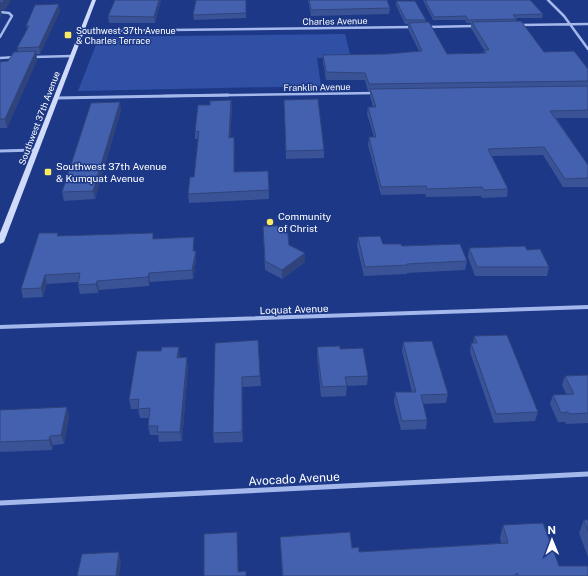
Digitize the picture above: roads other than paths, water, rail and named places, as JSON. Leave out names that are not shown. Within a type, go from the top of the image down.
[{"type":"main road","name":"Southwest 37th Avenue","points":[[0,242],[94,0]]},
{"type":"street","points":[[548,0],[564,16],[569,25],[588,49]]},
{"type":"street","points":[[0,12],[9,13],[12,18],[0,37]]},
{"type":"street","points":[[514,25],[588,24]]},
{"type":"street","name":"Charles Avenue","points":[[82,31],[483,26]]},
{"type":"street","points":[[30,57],[73,56]]},
{"type":"street","points":[[0,58],[23,57]]},
{"type":"street","name":"Franklin Avenue","points":[[56,98],[379,93]]},
{"type":"street","points":[[0,151],[36,150]]},
{"type":"street","name":"Loquat Avenue","points":[[0,327],[588,307]]},
{"type":"street","name":"Avocado Avenue","points":[[0,503],[588,474]]},
{"type":"place","name":"Southwest 37th Avenue & Charles Terrace","points":[[68,35]]},
{"type":"place","name":"Southwest 37th Avenue & Kumquat Avenue","points":[[48,172]]},
{"type":"place","name":"Community of Christ","points":[[270,222]]}]
